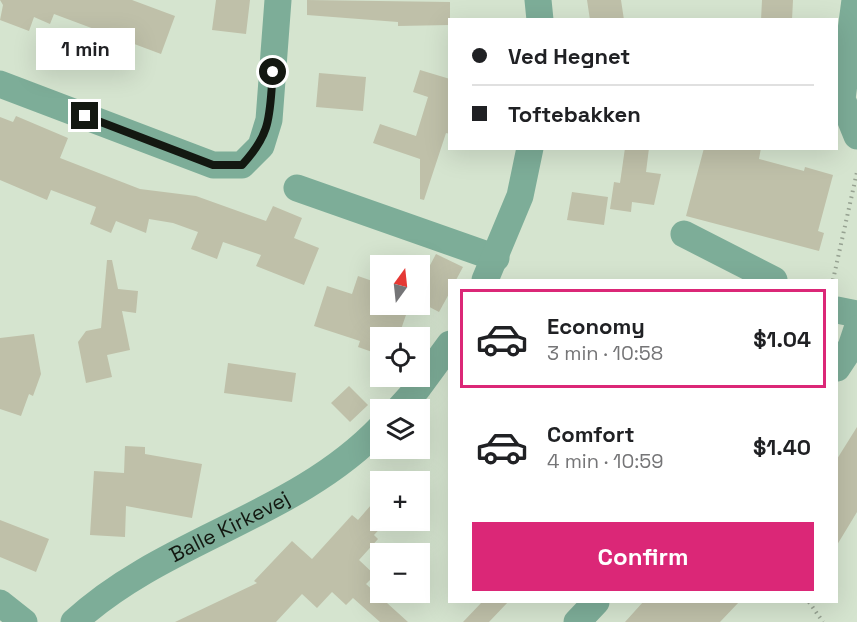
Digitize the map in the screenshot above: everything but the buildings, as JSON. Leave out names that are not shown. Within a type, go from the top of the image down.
[{"type":"street","points":[[0,84],[213,165],[242,165],[261,146],[269,120],[278,0]]},
{"type":"street","points":[[538,0],[540,18]]},
{"type":"street","points":[[855,0],[842,99],[857,136]]},
{"type":"street","points":[[297,188],[491,269],[520,196],[530,150]]},
{"type":"street","points":[[684,234],[772,279]]},
{"type":"street","points":[[838,310],[857,314]]},
{"type":"street","points":[[838,366],[851,347],[857,329]]},
{"type":"street","points":[[408,399],[448,347]]},
{"type":"street","name":"Balle Kirkevej","points":[[74,622],[91,606],[145,572],[291,497],[357,452],[370,438]]},
{"type":"street","points":[[0,603],[24,622]]},
{"type":"street","points":[[577,622],[595,603]]},
{"type":"path","points":[[833,279],[857,172]]},
{"type":"path","points":[[810,603],[823,622]]},
{"type":"route","points":[[85,116],[213,165],[242,165],[261,146],[269,120],[273,72]]}]
